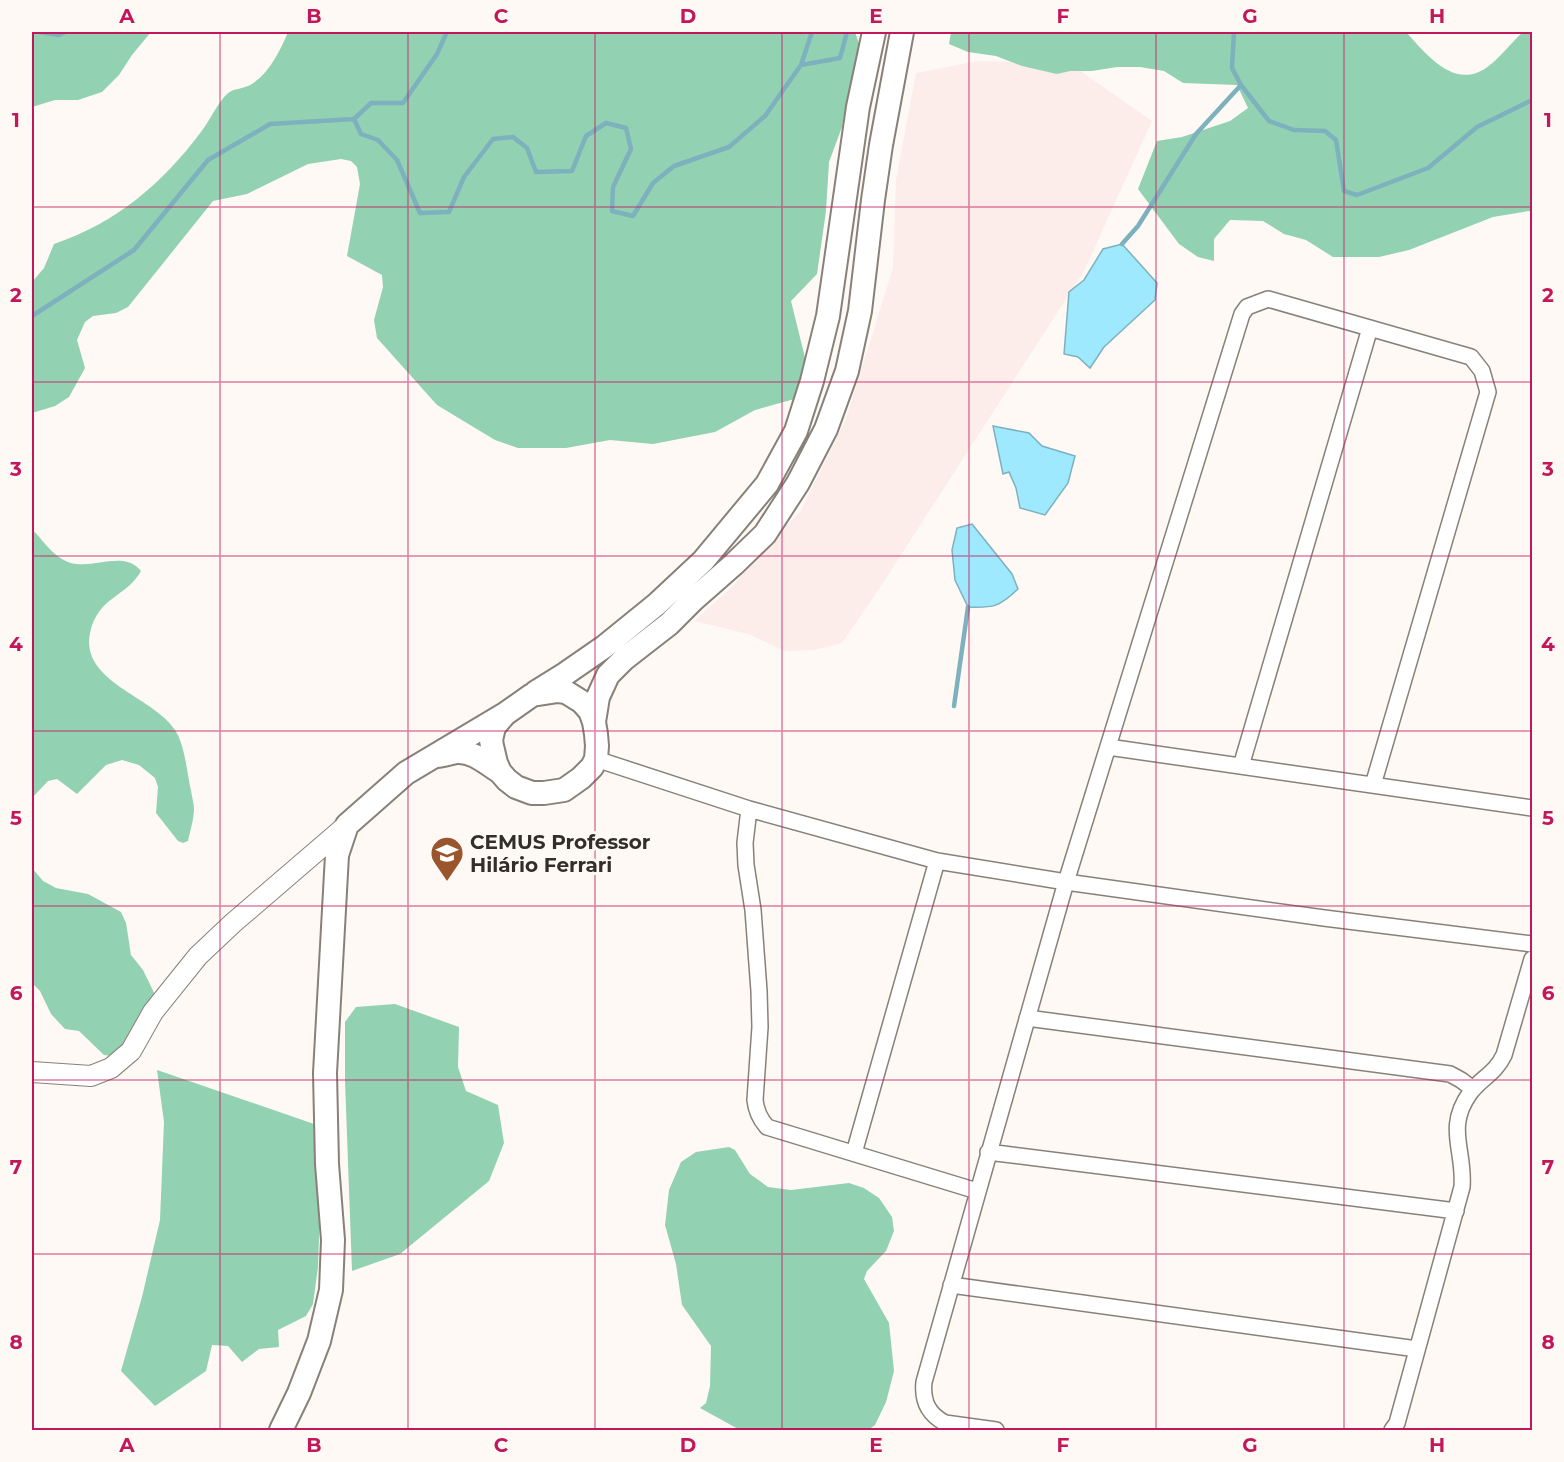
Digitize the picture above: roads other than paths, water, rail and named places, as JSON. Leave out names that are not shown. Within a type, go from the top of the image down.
[{"type":"main road","points":[[280,1431],[299,1393],[319,1341],[331,1290],[333,1240],[327,1164],[325,1073],[337,855],[347,825],[406,773],[505,714],[565,674],[604,647],[657,604],[703,561],[767,484],[796,431],[812,381],[828,316],[858,106],[874,32]]},
{"type":"main road","points":[[594,722],[598,697],[608,675],[624,659],[669,624],[765,534],[798,483],[826,429],[847,370],[860,311],[881,145],[902,32]]},
{"type":"main road","points":[[431,757],[457,752],[478,757],[500,772],[516,787],[532,793],[564,790],[573,785],[589,771],[596,759],[594,722],[590,711],[582,702],[566,692],[532,695]]},
{"type":"main road","points":[[500,772],[491,740],[494,727],[505,714]]},
{"type":"street","points":[[996,1431],[945,1424],[932,1414],[924,1400],[924,1382],[1066,882],[1242,314],[1247,307],[1268,299],[1471,357],[1482,370],[1488,392],[1373,785]]},
{"type":"street","points":[[1241,766],[1370,328]]},
{"type":"street","points":[[1108,747],[1533,808]]},
{"type":"street","points":[[596,759],[749,808],[937,861],[1066,882],[1533,944]]},
{"type":"street","points":[[749,808],[745,843],[759,991],[759,1046],[755,1100],[759,1117],[767,1126],[977,1191]]},
{"type":"street","points":[[32,1072],[91,1076],[111,1068],[131,1051],[153,1012],[198,956],[347,825]]},
{"type":"street","points":[[854,1153],[937,861]]},
{"type":"street","points":[[1392,1431],[1397,1423],[1462,1187],[1461,1159],[1456,1138],[1462,1107],[1473,1089],[1497,1067],[1504,1055],[1533,959]]},
{"type":"street","points":[[1027,1018],[1450,1074],[1473,1089]]},
{"type":"street","points":[[988,1152],[1456,1211]]},
{"type":"street","points":[[951,1285],[1417,1349]]},
{"type":"water","points":[[1122,244],[1157,283],[1155,300],[1104,347],[1090,368],[1078,357],[1064,354],[1069,292],[1084,280],[1103,249]]},
{"type":"water","points":[[993,426],[1029,433],[1042,446],[1075,456],[1068,483],[1045,515],[1020,508],[1016,488],[1009,472],[1003,474]]},
{"type":"water","points":[[972,524],[1012,574],[1018,589],[1006,600],[996,605],[968,607],[955,580],[952,550],[957,528]]},
{"type":"waterway","points":[[40,32],[59,35],[65,32]]},
{"type":"waterway","points":[[447,32],[437,54],[403,103],[371,103],[354,119],[361,134],[378,140],[397,160],[420,213],[449,212],[464,177],[493,139],[513,137],[527,148],[536,172],[572,171],[586,136],[606,123],[626,128],[631,149],[613,187],[612,211],[633,216],[653,183],[674,166],[729,147],[765,116],[801,65],[840,58],[847,32]]},
{"type":"waterway","points":[[801,65],[812,32]]},
{"type":"waterway","points":[[1234,32],[1232,68],[1241,85],[1269,121],[1294,130],[1325,131],[1336,140],[1344,191],[1357,195],[1428,168],[1477,127],[1532,100]]},
{"type":"waterway","points":[[1122,244],[1138,226],[1196,134],[1241,85]]},
{"type":"waterway","points":[[32,316],[134,250],[208,160],[270,124],[354,119]]},
{"type":"waterway","points":[[954,706],[968,607]]},
{"type":"place","name":"CEMUS Professor Hilário Ferrari","points":[[447,882]]}]
